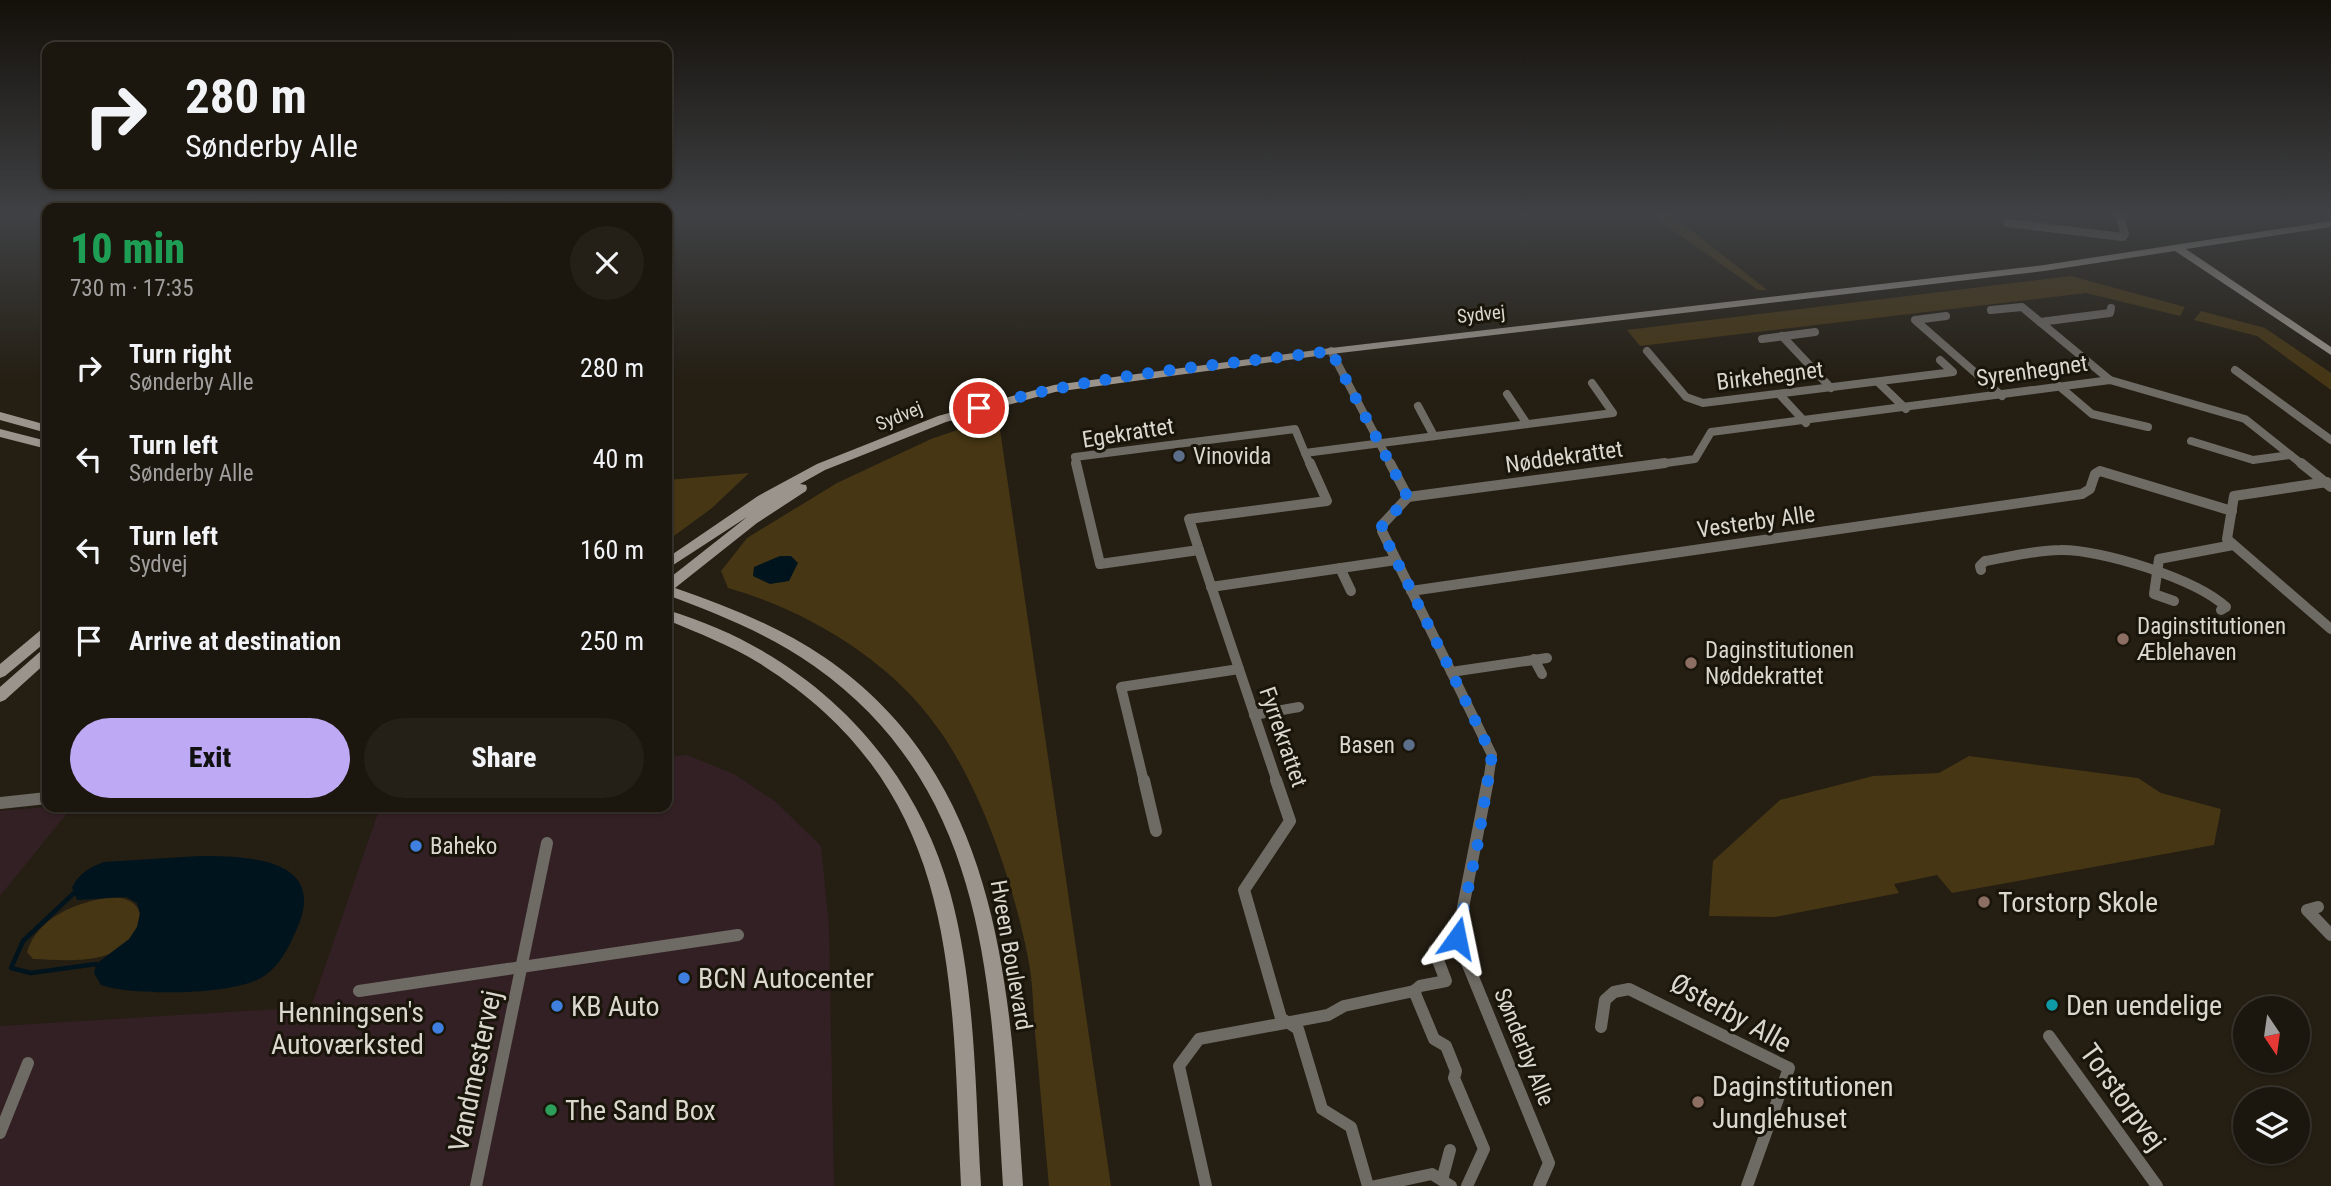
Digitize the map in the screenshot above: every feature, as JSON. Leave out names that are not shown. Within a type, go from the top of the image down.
[{"type":"main road","name":"Sydvej","points":[[672,561],[763,499],[821,467],[942,419],[1054,389],[1331,351],[2025,270]]},
{"type":"main road","points":[[2210,270],[2331,352]]},
{"type":"main road","points":[[0,416],[42,428]]},
{"type":"main road","points":[[0,433],[42,445]]},
{"type":"main road","name":"Sydvej","points":[[672,585],[752,520],[854,456]]},
{"type":"main road","name":"Hveen Boulevard","points":[[672,591],[739,614],[824,662],[874,707],[919,760],[943,800],[976,883],[998,999],[1013,1186]]},
{"type":"main road","points":[[672,617],[718,633],[762,656],[802,682],[858,733],[889,775],[911,812],[932,860],[953,951],[960,1008],[971,1186]]},
{"type":"main road","points":[[0,672],[42,637]]},
{"type":"main road","points":[[0,696],[42,660]]},
{"type":"main road","points":[[1007,1108],[1021,1186]]},
{"type":"street","points":[[1991,310],[2022,307],[2110,380]]},
{"type":"street","points":[[2040,322],[2110,313],[2111,308]]},
{"type":"street","points":[[1946,316],[1915,320],[2003,396]]},
{"type":"street","points":[[1762,339],[1815,332]]},
{"type":"street","points":[[1782,336],[1830,388]]},
{"type":"street","points":[[1331,351],[1408,498]]},
{"type":"street","name":"Birkehegnet","points":[[1647,351],[1686,397],[1703,403],[1953,372],[1940,360]]},
{"type":"street","points":[[2235,370],[2331,440]]},
{"type":"street","name":"Syrenhegnet","points":[[1711,432],[1906,410],[2110,380],[2245,419],[2329,483]]},
{"type":"street","points":[[1878,382],[1906,410]]},
{"type":"street","points":[[1305,453],[1614,413],[1592,383]]},
{"type":"street","points":[[2059,386],[2092,414],[2148,427]]},
{"type":"street","points":[[1507,394],[1527,424]]},
{"type":"street","points":[[1780,395],[1806,423]]},
{"type":"street","points":[[1418,406],[1434,436]]},
{"type":"street","name":"Egekrattet","points":[[1295,429],[1305,453],[1327,501],[1189,519],[1199,550],[1100,564],[1075,457],[1295,429]]},
{"type":"street","name":"Nøddekrattet","points":[[1408,498],[1695,458],[1711,432]]},
{"type":"street","points":[[2191,441],[2253,460],[2290,455]]},
{"type":"street","name":"Vesterby Alle","points":[[1411,591],[2082,494],[2090,489],[2095,474],[2100,471],[2232,511]]},
{"type":"street","points":[[2329,483],[2234,496],[2227,539],[2331,629]]},
{"type":"street","name":"Sønderby Alle","points":[[1408,498],[1382,525],[1396,560],[1492,755],[1477,848],[1457,938],[1549,1163],[1539,1186]]},
{"type":"street","points":[[2174,601],[2154,594],[2159,559],[2233,545]]},
{"type":"street","name":"Fyrrekrattet","points":[[1199,550],[1290,821],[1244,890],[1281,1018],[1288,1022]]},
{"type":"street","points":[[1981,570],[1980,565],[1985,561],[2075,550],[2156,574],[2218,597],[2226,607],[2221,610]]},
{"type":"street","points":[[1211,587],[1396,560]]},
{"type":"street","points":[[1340,568],[1351,591]]},
{"type":"street","points":[[1451,672],[1547,658]]},
{"type":"street","points":[[1534,659],[1542,674]]},
{"type":"street","points":[[1156,831],[1121,687],[1238,669]]},
{"type":"street","points":[[1254,715],[1299,707]]},
{"type":"street","points":[[0,803],[42,799]]},
{"type":"street","name":"Vandmestervej","points":[[476,1186],[547,842]]},
{"type":"street","points":[[2318,907],[2307,910],[2331,935]]},
{"type":"street","name":"Vandmestervej","points":[[359,991],[738,934]]},
{"type":"street","points":[[1206,1186],[1179,1066],[1199,1039],[1328,1015],[1344,1006],[1446,981],[1434,950]]},
{"type":"street","name":"Østerby Alle","points":[[1601,1027],[1599,1013],[1606,996],[1617,990],[1629,989],[1790,1068],[1747,1186]]},
{"type":"street","points":[[1414,990],[1434,1039],[1446,1046],[1456,1071],[1454,1078],[1484,1149],[1467,1186]]},
{"type":"street","points":[[1288,1022],[1298,1029],[1322,1109],[1351,1127],[1368,1186]]},
{"type":"street","name":"Torstorpvej","points":[[2049,1036],[2157,1186]]},
{"type":"street","points":[[0,1133],[28,1063]]},
{"type":"street","points":[[1375,1186],[1432,1174],[1446,1183],[1450,1150]]},
{"type":"shaded area","points":[[1730,270],[1742,270],[1767,290],[1758,290]]},
{"type":"shaded area","points":[[2071,276],[2185,307],[2180,316],[2086,293],[1640,346],[1627,330]]},
{"type":"shaded area","points":[[2201,311],[2265,328],[2331,373],[2331,390],[2257,336],[2194,320]]},
{"type":"shaded area","points":[[998,416],[1111,1186],[1049,1186],[1031,976],[1022,930],[994,838],[953,751],[918,703],[871,659],[816,624],[728,588],[721,571],[747,538],[837,483],[931,439]]},
{"type":"shaded area","points":[[749,473],[712,508],[672,537],[672,480]]},
{"type":"shaded area","points":[[687,755],[734,774],[776,802],[821,846],[829,927],[834,1186],[0,1186],[0,1026],[311,1007],[378,812],[672,812],[672,756]]},
{"type":"shaded area","points":[[1969,756],[2138,778],[2161,793],[2221,809],[2214,845],[1952,893],[1937,875],[1894,884],[1899,893],[1775,917],[1709,916],[1713,861],[1780,800],[1873,776],[1939,773]]},
{"type":"shaded area","points":[[42,807],[42,812],[68,812],[0,896],[0,811]]},
{"type":"shaded area","points":[[110,897],[132,902],[138,908],[140,916],[135,933],[119,949],[100,957],[78,960],[33,959],[27,952],[40,929],[59,914],[84,903]]},
{"type":"water","points":[[780,556],[791,556],[798,563],[789,581],[770,584],[753,576],[754,567]]},
{"type":"water","points":[[200,856],[262,861],[280,867],[294,876],[303,890],[303,908],[292,939],[279,962],[264,976],[250,983],[208,991],[136,991],[101,985],[94,973],[96,964],[129,939],[137,927],[140,913],[137,903],[126,897],[77,900],[72,888],[81,875],[104,862]]},
{"type":"waterway","points":[[73,894],[23,941],[11,968],[31,973],[96,964]]},
{"type":"place","name":"Vinovida","points":[[1179,456]]},
{"type":"place","name":"Daginstitutionen Æblehaven","points":[[2123,639]]},
{"type":"place","name":"Daginstitutionen Nøddekrattet","points":[[1691,663]]},
{"type":"place","name":"Basen","points":[[1409,745]]},
{"type":"place","name":"Baheko","points":[[416,846]]},
{"type":"place","name":"Torstorp Skole","points":[[1984,902]]},
{"type":"place","name":"BCN Autocenter","points":[[684,978]]},
{"type":"place","name":"Den uendelige","points":[[2052,1005]]},
{"type":"place","name":"KB Auto","points":[[557,1006]]},
{"type":"place","name":"Henningsen's Autoværksted","points":[[438,1028]]},
{"type":"place","name":"Daginstitutionen Junglehuset","points":[[1698,1102]]},
{"type":"place","name":"The Sand Box","points":[[551,1110]]},
{"type":"route","points":[[979,408],[1054,389],[1112,379],[1331,351],[1408,498],[1382,525],[1382,531],[1492,755],[1477,848],[1457,938]]}]
